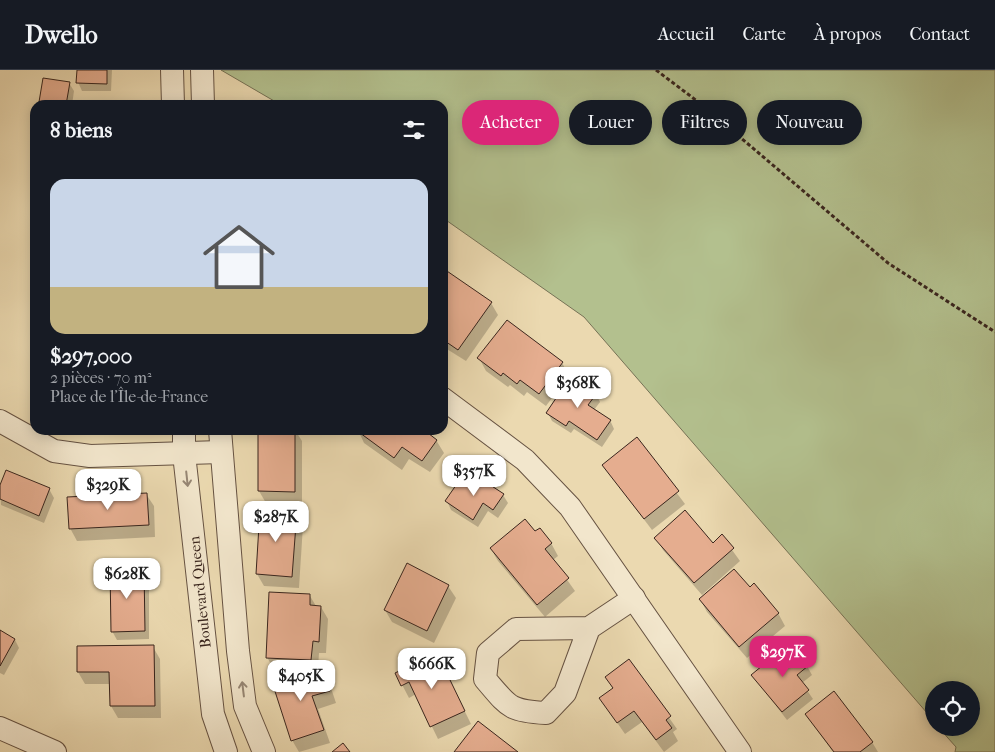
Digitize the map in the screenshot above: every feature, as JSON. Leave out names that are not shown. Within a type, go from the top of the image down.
[{"type":"street","points":[[172,70],[173,100]]},
{"type":"street","points":[[202,70],[203,100]]},
{"type":"street","points":[[448,402],[525,460],[552,485],[591,535],[740,752]]},
{"type":"street","points":[[0,421],[54,451],[90,456],[221,452]]},
{"type":"street","name":"Boulevard Queen","points":[[184,435],[184,454],[213,714],[226,752]]},
{"type":"street","points":[[220,435],[245,706],[263,749],[240,752]]},
{"type":"street","points":[[589,628],[565,693],[546,713],[518,712],[502,700],[485,679],[488,653],[516,629],[589,628],[634,598]]},
{"type":"street","points":[[0,728],[55,752]]},
{"type":"path","points":[[656,70],[701,104],[888,263],[995,332]]},
{"type":"green space","points":[[221,70],[995,70],[995,752],[955,752],[956,747],[946,736],[980,736],[980,681],[925,681],[925,711],[584,317],[448,222],[448,100],[272,100]]},
{"type":"building","points":[[77,70],[107,70],[107,84],[76,83]]},
{"type":"building","points":[[43,78],[70,82],[67,100],[39,100]]},
{"type":"building","points":[[448,272],[492,302],[458,350],[448,343]]},
{"type":"building","points":[[507,320],[563,362],[539,394],[520,380],[517,384],[503,373],[501,376],[477,358]]},
{"type":"building","points":[[571,376],[597,393],[588,405],[611,420],[597,440],[569,421],[566,426],[546,413]]},
{"type":"building","points":[[258,435],[295,435],[295,492],[258,491]]},
{"type":"building","points":[[363,435],[430,435],[437,440],[422,461],[402,447],[394,458]]},
{"type":"building","points":[[637,437],[679,491],[644,519],[602,465]]},
{"type":"building","points":[[6,470],[50,488],[39,516],[0,499],[0,485]]},
{"type":"building","points":[[461,478],[475,488],[481,479],[504,494],[493,510],[483,503],[473,520],[445,501]]},
{"type":"building","points":[[147,493],[149,525],[69,529],[67,497]]},
{"type":"building","points":[[260,509],[297,511],[292,577],[256,574]]},
{"type":"building","points":[[685,510],[713,543],[722,534],[734,548],[694,583],[654,538]]},
{"type":"building","points":[[525,519],[535,531],[540,528],[552,543],[545,549],[569,578],[537,605],[490,548]]},
{"type":"building","points":[[407,563],[449,585],[427,631],[384,610]]},
{"type":"building","points":[[110,569],[144,569],[145,631],[111,632]]},
{"type":"building","points":[[734,569],[750,587],[754,583],[779,613],[739,647],[699,599]]},
{"type":"building","points":[[269,592],[310,594],[310,605],[321,606],[319,642],[313,641],[311,660],[266,658]]},
{"type":"building","points":[[0,630],[15,639],[0,666]]},
{"type":"building","points":[[790,643],[808,666],[797,675],[809,690],[782,712],[751,675]]},
{"type":"building","points":[[154,645],[155,706],[110,706],[109,672],[77,672],[77,646]]},
{"type":"building","points":[[437,653],[465,711],[430,727],[409,682],[401,686],[395,673]]},
{"type":"building","points":[[629,659],[671,716],[666,720],[672,728],[656,740],[634,711],[617,723],[599,698],[613,688],[605,677]]},
{"type":"building","points":[[321,666],[330,691],[312,696],[324,730],[291,741],[272,682]]},
{"type":"building","points":[[834,691],[873,742],[860,752],[834,752],[805,714]]},
{"type":"building","points":[[478,721],[518,752],[454,752]]},
{"type":"building","points":[[343,743],[350,752],[332,752]]}]
